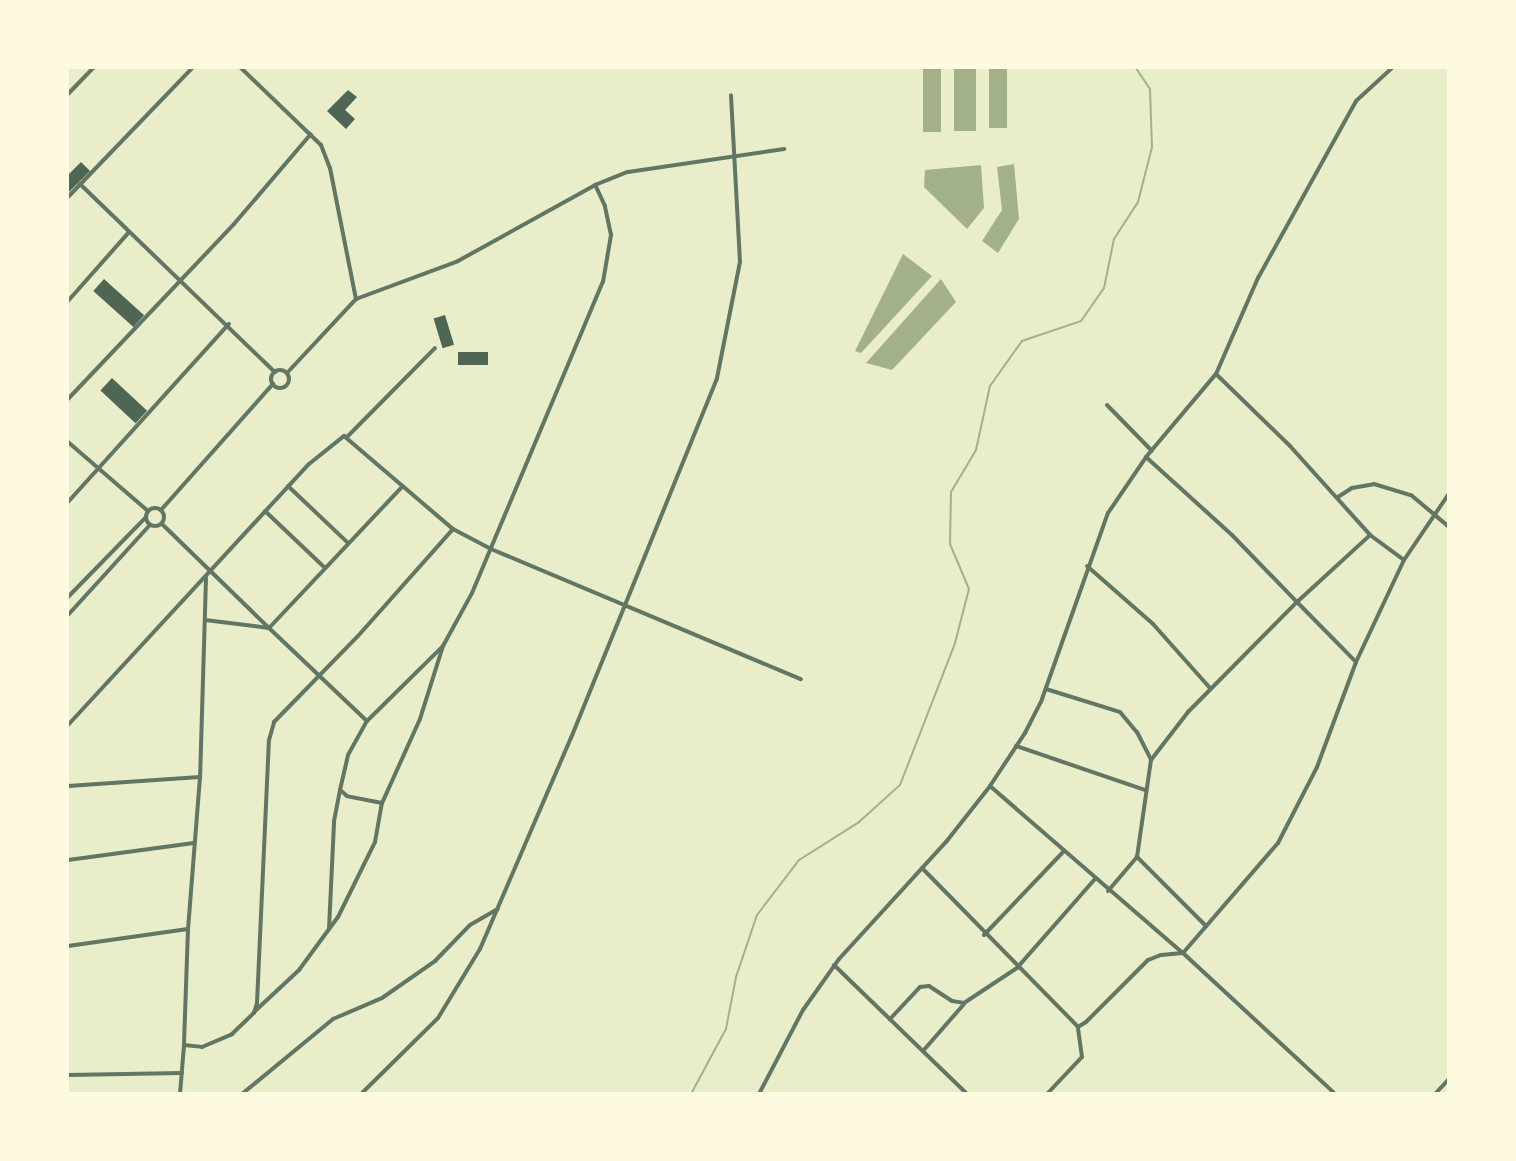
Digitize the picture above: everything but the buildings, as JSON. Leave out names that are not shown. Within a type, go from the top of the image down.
[{"type":"street","points":[[68,94],[93,68]]},
{"type":"street","points":[[68,197],[192,68]]},
{"type":"street","points":[[242,68],[321,145],[330,168],[356,299]]},
{"type":"street","points":[[759,1094],[803,1010],[834,966],[922,868],[990,786],[1017,746],[1046,688],[1087,566],[1108,513],[1146,457],[1216,374],[1258,278],[1356,101],[1392,68]]},
{"type":"street","points":[[361,1094],[438,1018],[468,973],[498,908],[717,378],[726,345],[740,262],[737,154],[731,95]]},
{"type":"street","points":[[68,399],[311,134]]},
{"type":"street","points":[[287,373],[356,299],[458,261],[595,185],[658,165],[784,149]]},
{"type":"street","points":[[80,184],[229,324],[275,372],[287,373]]},
{"type":"street","points":[[184,1045],[219,1043],[299,970],[329,929],[375,842],[382,803],[420,719],[443,646],[490,549],[608,266],[609,218],[595,185]]},
{"type":"street","points":[[68,301],[129,232]]},
{"type":"street","points":[[68,502],[229,324]]},
{"type":"street","points":[[68,726],[288,486],[334,440],[347,437],[435,348]]},
{"type":"street","points":[[68,442],[97,470],[148,511],[161,510],[273,384],[275,372]]},
{"type":"street","points":[[273,384],[285,386],[289,378],[287,373]]},
{"type":"street","points":[[1216,374],[1338,497],[1370,535],[1404,560]]},
{"type":"street","points":[[1107,405],[1152,451]]},
{"type":"street","points":[[347,437],[453,529],[490,549],[801,679]]},
{"type":"street","points":[[1146,457],[1232,535],[1356,662]]},
{"type":"street","points":[[1338,497],[1352,488],[1374,484],[1411,495],[1449,526]]},
{"type":"street","points":[[288,486],[348,543]]},
{"type":"street","points":[[269,628],[324,567],[403,486]]},
{"type":"street","points":[[1078,1027],[1148,960],[1161,955],[1183,953],[1287,828],[1334,726],[1356,662],[1404,560],[1449,495]]},
{"type":"street","points":[[161,510],[165,518],[162,524]]},
{"type":"street","points":[[68,597],[146,517],[148,511]]},
{"type":"street","points":[[265,511],[324,567]]},
{"type":"street","points":[[146,517],[150,525]]},
{"type":"street","points":[[68,615],[150,525],[162,524],[213,570],[269,628],[367,721]]},
{"type":"street","points":[[254,1013],[259,991],[271,730],[453,529]]},
{"type":"street","points":[[1108,891],[1137,857],[1151,760],[1210,688],[1297,602],[1370,535]]},
{"type":"street","points":[[1087,566],[1154,624],[1210,688]]},
{"type":"street","points":[[180,1094],[188,929],[200,777],[206,578]]},
{"type":"street","points":[[205,620],[269,628]]},
{"type":"street","points":[[329,929],[335,815],[348,755],[367,721],[443,646]]},
{"type":"street","points":[[1046,688],[1120,712],[1137,732],[1151,760]]},
{"type":"street","points":[[1017,746],[1145,789]]},
{"type":"street","points":[[68,786],[200,777]]},
{"type":"street","points":[[990,786],[1108,891],[1183,953],[1335,1094]]},
{"type":"street","points":[[340,790],[354,799],[382,803]]},
{"type":"street","points":[[68,860],[194,843]]},
{"type":"street","points":[[984,934],[1064,850]]},
{"type":"street","points":[[1137,857],[1206,926]]},
{"type":"street","points":[[922,868],[1017,968],[1078,1027],[1083,1058],[1047,1094]]},
{"type":"street","points":[[923,1051],[964,1003],[1017,968],[1095,879]]},
{"type":"street","points":[[242,1094],[333,1018],[390,993],[435,961],[470,925],[498,908]]},
{"type":"street","points":[[68,946],[188,929]]},
{"type":"street","points":[[834,966],[967,1094]]},
{"type":"street","points":[[890,1019],[920,987],[929,986],[957,1003],[964,1003]]},
{"type":"street","points":[[68,1075],[182,1073]]},
{"type":"street","points":[[1435,1094],[1449,1080]]},
{"type":"shaded area","points":[[923,68],[941,68],[941,132],[923,132]]},
{"type":"shaded area","points":[[954,68],[976,68],[976,131],[954,131]]},
{"type":"shaded area","points":[[989,68],[1007,68],[1007,128],[989,128]]},
{"type":"shaded area","points":[[1014,164],[1019,219],[998,253],[982,241],[1002,210],[997,167]]},
{"type":"shaded area","points":[[981,165],[984,208],[967,229],[924,187],[925,170]]},
{"type":"shaded area","points":[[903,254],[932,276],[861,353],[855,351]]},
{"type":"shaded area","points":[[941,279],[956,302],[892,370],[866,363]]},
{"type":"waterway","points":[[691,1094],[726,1029],[736,977],[757,915],[799,860],[859,822],[900,785],[955,643],[969,589],[950,544],[951,492],[976,450],[990,386],[1022,341],[1081,321],[1104,288],[1114,239],[1138,202],[1152,147],[1150,89],[1136,68]]}]
